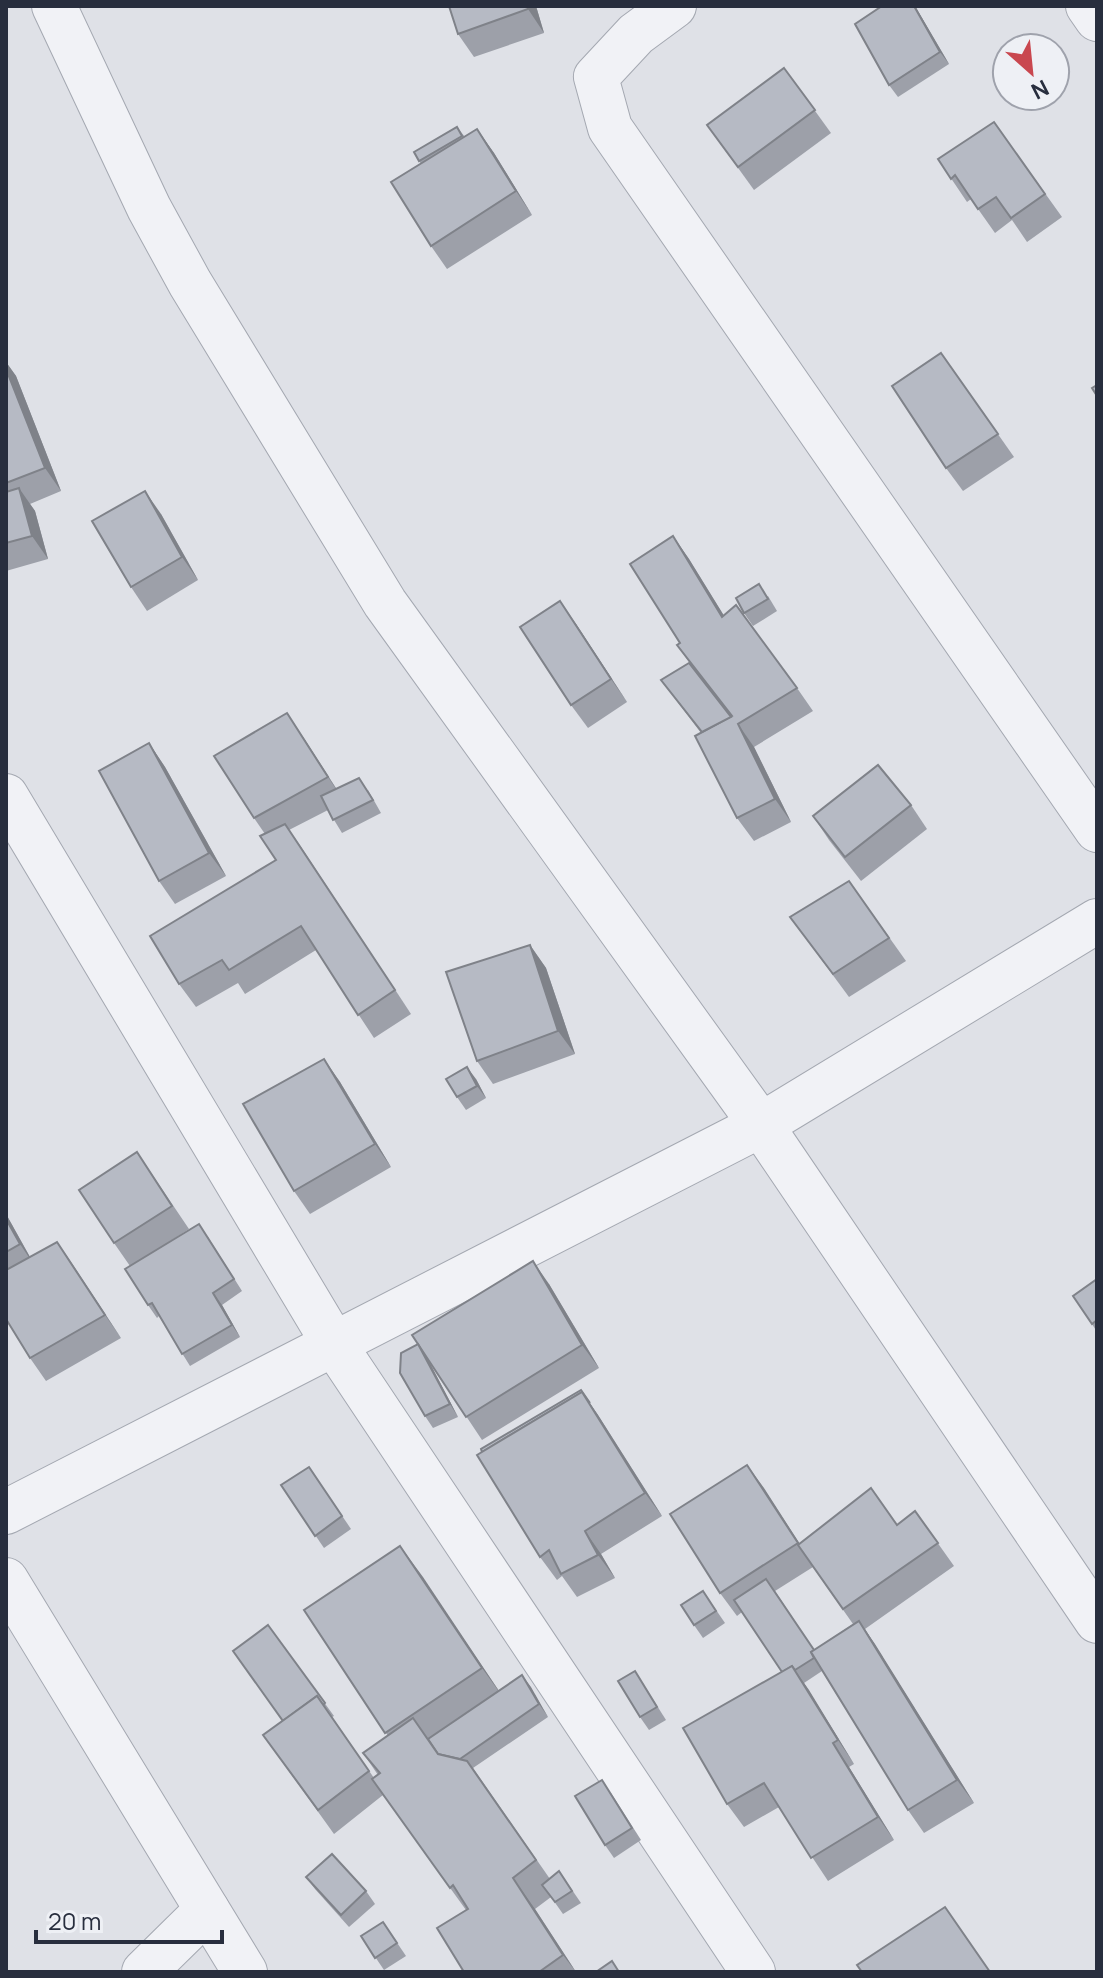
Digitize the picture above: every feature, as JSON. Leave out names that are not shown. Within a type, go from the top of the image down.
[{"type":"street","points":[[54,6],[149,208],[190,283],[385,603],[761,1125],[1097,1621]]},
{"type":"street","points":[[674,6],[636,34],[596,77],[610,128],[1097,830]]},
{"type":"street","points":[[1088,6],[1097,19]]},
{"type":"street","points":[[6,796],[334,1344],[753,1972]]},
{"type":"street","points":[[6,1512],[761,1125],[1097,921]]},
{"type":"street","points":[[6,1580],[245,1972]]},
{"type":"street","points":[[144,1972],[207,1910]]},
{"type":"building","points":[[449,6],[527,6],[528,9],[458,34]]},
{"type":"building","points":[[882,6],[914,6],[940,52],[889,85],[855,24]]},
{"type":"building","points":[[784,68],[815,110],[738,167],[707,125]]},
{"type":"building","points":[[994,122],[1045,194],[1011,218],[996,197],[978,209],[955,175],[951,179],[938,159]]},
{"type":"building","points":[[457,127],[462,136],[419,161],[414,152]]},
{"type":"building","points":[[477,129],[516,191],[431,246],[391,182]]},
{"type":"building","points":[[941,353],[998,434],[946,468],[892,386]]},
{"type":"building","points":[[6,369],[45,468],[6,483]]},
{"type":"building","points":[[19,488],[32,536],[6,543],[6,492]]},
{"type":"building","points":[[145,491],[182,557],[131,587],[92,521]]},
{"type":"building","points":[[673,536],[722,617],[736,605],[797,688],[738,724],[775,799],[737,818],[695,736],[732,716],[677,645],[680,643],[630,564]]},
{"type":"building","points":[[759,584],[768,599],[744,613],[736,598]]},
{"type":"building","points":[[560,601],[611,679],[571,705],[520,627]]},
{"type":"building","points":[[689,663],[731,717],[702,732],[661,680]]},
{"type":"building","points":[[287,713],[328,777],[254,818],[214,756]]},
{"type":"building","points":[[149,743],[209,853],[159,881],[99,771]]},
{"type":"building","points":[[878,765],[911,805],[845,857],[813,816]]},
{"type":"building","points":[[359,778],[373,800],[333,820],[321,796]]},
{"type":"building","points":[[285,824],[395,990],[358,1015],[301,926],[229,970],[222,960],[179,984],[150,936],[276,860],[260,836]]},
{"type":"building","points":[[849,881],[889,938],[833,974],[790,917]]},
{"type":"building","points":[[530,945],[558,1031],[477,1061],[446,972]]},
{"type":"building","points":[[324,1059],[375,1144],[294,1191],[243,1104]]},
{"type":"building","points":[[467,1067],[477,1086],[457,1097],[446,1079]]},
{"type":"building","points":[[137,1152],[172,1206],[114,1243],[79,1190]]},
{"type":"building","points":[[6,1219],[20,1244],[6,1252]]},
{"type":"building","points":[[199,1224],[234,1279],[213,1293],[232,1325],[182,1354],[152,1303],[148,1305],[125,1269]]},
{"type":"building","points":[[57,1242],[105,1315],[30,1358],[6,1319],[6,1270]]},
{"type":"building","points":[[533,1261],[582,1345],[466,1417],[412,1335]]},
{"type":"building","points":[[1097,1279],[1097,1320],[1092,1324],[1073,1296]]},
{"type":"building","points":[[418,1344],[450,1404],[425,1416],[400,1373],[401,1353]]},
{"type":"building","points":[[581,1390],[590,1403],[582,1392],[482,1452],[481,1449]]},
{"type":"building","points":[[582,1392],[645,1493],[585,1531],[598,1555],[561,1574],[549,1550],[540,1557],[477,1455]]},
{"type":"building","points":[[747,1465],[798,1543],[720,1593],[670,1514]]},
{"type":"building","points":[[309,1467],[342,1516],[315,1536],[281,1485]]},
{"type":"building","points":[[871,1488],[897,1525],[915,1511],[938,1543],[843,1609],[798,1545]]},
{"type":"building","points":[[400,1546],[482,1668],[385,1733],[304,1610]]},
{"type":"building","points":[[766,1579],[814,1650],[811,1652],[814,1658],[795,1670],[792,1666],[782,1672],[734,1600]]},
{"type":"building","points":[[703,1591],[716,1611],[694,1625],[681,1605]]},
{"type":"building","points":[[859,1621],[957,1780],[908,1810],[811,1652]]},
{"type":"building","points":[[268,1625],[325,1703],[323,1705],[317,1696],[283,1721],[233,1651]]},
{"type":"building","points":[[792,1666],[838,1740],[833,1743],[878,1817],[811,1858],[764,1783],[727,1804],[683,1728]]},
{"type":"building","points":[[635,1671],[657,1707],[640,1717],[618,1681]]},
{"type":"building","points":[[522,1675],[539,1704],[460,1759],[438,1754],[428,1739]]},
{"type":"building","points":[[317,1696],[369,1771],[318,1810],[263,1735]]},
{"type":"building","points":[[413,1718],[438,1754],[467,1761],[536,1860],[513,1878],[563,1955],[539,1972],[464,1972],[437,1928],[468,1909],[372,1779],[380,1773],[363,1753]]},
{"type":"building","points":[[602,1780],[632,1828],[605,1845],[575,1796]]},
{"type":"building","points":[[332,1854],[366,1891],[341,1915],[306,1877]]},
{"type":"building","points":[[559,1871],[572,1891],[555,1902],[542,1885]]},
{"type":"building","points":[[945,1907],[990,1972],[862,1972],[857,1965]]},
{"type":"building","points":[[383,1922],[397,1943],[375,1958],[361,1936]]},
{"type":"building","points":[[612,1961],[619,1972],[596,1972]]}]
